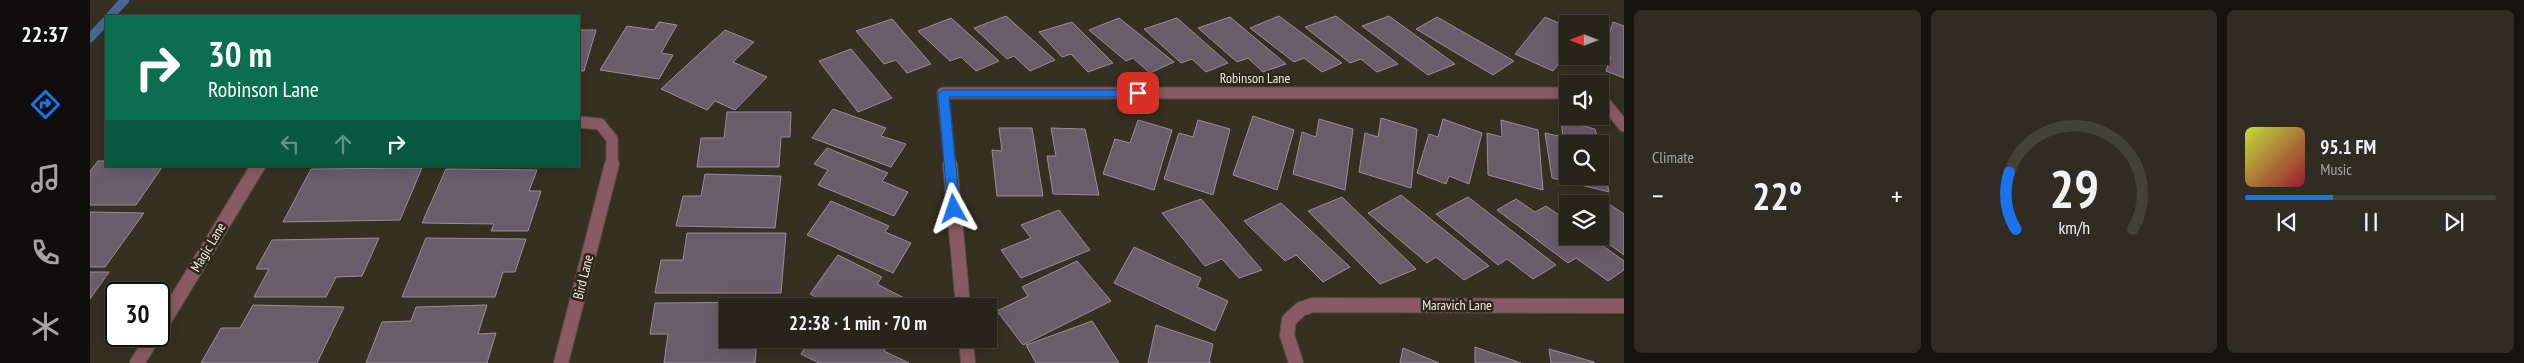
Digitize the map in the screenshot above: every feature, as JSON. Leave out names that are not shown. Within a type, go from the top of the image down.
[{"type":"street","name":"Robinson Lane","points":[[962,298],[943,93],[1559,93]]},
{"type":"street","points":[[1609,108],[1624,126]]},
{"type":"street","name":"Bird Lane","points":[[561,363],[612,169],[612,139],[600,124],[580,122]]},
{"type":"street","name":"Magic Lane","points":[[170,311],[257,167]]},
{"type":"street","name":"Maravich Lane","points":[[1296,363],[1286,331],[1287,321],[1292,314],[1301,308],[1329,305],[1624,306]]},
{"type":"street","points":[[137,363],[147,347]]},
{"type":"street","points":[[967,348],[968,363]]},
{"type":"building","points":[[1006,16],[1055,60],[1030,71],[1014,56],[1007,59],[974,28]]},
{"type":"building","points":[[1279,16],[1342,63],[1322,72],[1304,58],[1294,62],[1250,28]]},
{"type":"building","points":[[1336,16],[1398,64],[1377,72],[1361,59],[1350,63],[1305,27]]},
{"type":"building","points":[[1389,16],[1455,64],[1428,75],[1362,26]]},
{"type":"building","points":[[1230,17],[1286,64],[1263,72],[1248,58],[1237,62],[1198,28]]},
{"type":"building","points":[[1437,17],[1514,61],[1493,75],[1416,29]]},
{"type":"building","points":[[1545,17],[1559,23],[1559,63],[1553,71],[1515,54]]},
{"type":"building","points":[[951,18],[999,61],[976,71],[961,57],[950,61],[918,31]]},
{"type":"building","points":[[1119,18],[1174,62],[1150,73],[1133,58],[1126,61],[1089,30]]},
{"type":"building","points":[[1177,18],[1228,63],[1206,72],[1192,59],[1181,63],[1144,29]]},
{"type":"building","points":[[892,19],[931,64],[907,73],[896,60],[884,64],[856,31]]},
{"type":"building","points":[[659,22],[677,25],[661,53],[673,55],[659,79],[600,70],[627,26],[654,30]]},
{"type":"building","points":[[1072,22],[1113,63],[1088,72],[1071,54],[1062,57],[1039,32]]},
{"type":"building","points":[[1613,22],[1624,26],[1624,78],[1606,71],[1611,57],[1609,56],[1609,35]]},
{"type":"building","points":[[580,30],[596,30],[584,71],[580,71]]},
{"type":"building","points":[[725,30],[754,42],[733,62],[767,77],[735,110],[715,101],[707,110],[661,89]]},
{"type":"building","points":[[851,49],[892,98],[858,112],[819,61]]},
{"type":"building","points":[[833,109],[886,128],[881,136],[906,144],[891,167],[812,138]]},
{"type":"building","points":[[727,112],[791,112],[790,137],[781,137],[779,167],[697,167],[701,138],[724,138]]},
{"type":"building","points":[[1253,116],[1294,130],[1277,190],[1233,175]]},
{"type":"building","points":[[1381,118],[1417,129],[1411,188],[1359,172],[1365,133],[1378,137]]},
{"type":"building","points":[[1319,119],[1353,129],[1345,190],[1293,174],[1302,132],[1316,137]]},
{"type":"building","points":[[1443,119],[1482,133],[1469,184],[1449,176],[1446,184],[1417,173],[1429,134],[1438,137]]},
{"type":"building","points":[[1138,120],[1172,130],[1154,190],[1103,174],[1115,139],[1130,143]]},
{"type":"building","points":[[1198,120],[1230,129],[1213,195],[1164,179],[1179,133],[1193,137]]},
{"type":"building","points":[[1501,120],[1538,130],[1543,190],[1488,175],[1487,133],[1502,137]]},
{"type":"building","points":[[1562,125],[1580,125],[1595,129],[1597,135],[1563,135]]},
{"type":"building","points":[[999,128],[1032,128],[1043,196],[997,196],[992,150],[1002,151]]},
{"type":"building","points":[[1051,128],[1085,129],[1099,195],[1053,194],[1047,156],[1056,156]]},
{"type":"building","points":[[1545,133],[1559,136],[1559,180],[1552,178]]},
{"type":"building","points":[[827,148],[888,173],[882,181],[908,192],[894,216],[818,185],[828,170],[814,164]]},
{"type":"building","points":[[98,161],[105,161],[105,167],[162,167],[136,205],[90,205],[90,171]]},
{"type":"building","points":[[422,168],[400,220],[283,222],[311,169]]},
{"type":"building","points":[[446,169],[537,170],[529,191],[541,191],[528,231],[491,231],[494,224],[422,223]]},
{"type":"building","points":[[705,174],[781,176],[775,228],[676,226],[683,196],[701,196]]},
{"type":"building","points":[[1580,185],[1608,185],[1609,192]]},
{"type":"building","points":[[1401,195],[1489,266],[1464,280],[1436,257],[1427,263],[1368,213]]},
{"type":"building","points":[[1342,197],[1416,269],[1380,284],[1308,211]]},
{"type":"building","points":[[1468,197],[1556,265],[1533,279],[1507,259],[1498,265],[1436,214]]},
{"type":"building","points":[[1201,199],[1262,270],[1239,278],[1222,259],[1205,266],[1162,213]]},
{"type":"building","points":[[1516,199],[1535,212],[1546,206],[1559,215],[1559,245],[1602,245],[1624,261],[1624,270],[1608,281],[1576,258],[1568,263],[1497,210]]},
{"type":"building","points":[[831,201],[889,226],[885,232],[911,243],[893,273],[807,235]]},
{"type":"building","points":[[1281,203],[1350,267],[1323,282],[1296,255],[1285,261],[1244,221]]},
{"type":"building","points":[[1609,204],[1624,214],[1624,255],[1609,244]]},
{"type":"building","points":[[1059,210],[1090,250],[1021,278],[1001,250],[1031,238],[1021,225]]},
{"type":"building","points":[[90,212],[144,213],[105,267],[90,267]]},
{"type":"building","points":[[687,233],[786,233],[781,293],[655,293],[661,260],[683,260]]},
{"type":"building","points":[[379,238],[362,276],[336,277],[326,297],[254,297],[269,269],[256,269],[272,240]]},
{"type":"building","points":[[426,238],[526,239],[515,272],[503,272],[495,297],[402,297]]},
{"type":"building","points":[[1134,247],[1201,278],[1197,287],[1228,301],[1215,331],[1114,283]]},
{"type":"building","points":[[838,255],[882,277],[877,284],[904,298],[818,298],[810,294]]},
{"type":"building","points":[[1077,261],[1111,301],[1023,345],[997,311],[1028,296],[1022,287]]},
{"type":"building","points":[[90,272],[109,272],[90,299]]},
{"type":"building","points":[[719,302],[719,348],[756,348],[755,363],[664,363],[668,334],[650,334],[655,303]]},
{"type":"building","points":[[253,305],[344,307],[317,363],[201,363],[221,328],[240,328]]},
{"type":"building","points":[[487,305],[478,334],[496,333],[487,363],[366,363],[382,322],[411,321],[416,307]]},
{"type":"building","points":[[1092,321],[1119,363],[1036,363],[1026,345]]},
{"type":"building","points":[[1156,325],[1213,344],[1209,362],[1211,363],[1148,363]]},
{"type":"building","points":[[1475,347],[1521,363],[1475,363]]},
{"type":"building","points":[[805,348],[886,348],[884,351],[909,363],[819,363],[801,354]]},
{"type":"building","points":[[1403,348],[1439,363],[1400,363]]},
{"type":"building","points":[[1549,349],[1594,362],[1594,363],[1551,363]]},
{"type":"waterway","points":[[111,15],[125,0]]},
{"type":"waterway","points":[[90,38],[105,22]]},
{"type":"route","points":[[954,209],[943,93],[1138,93]]}]
